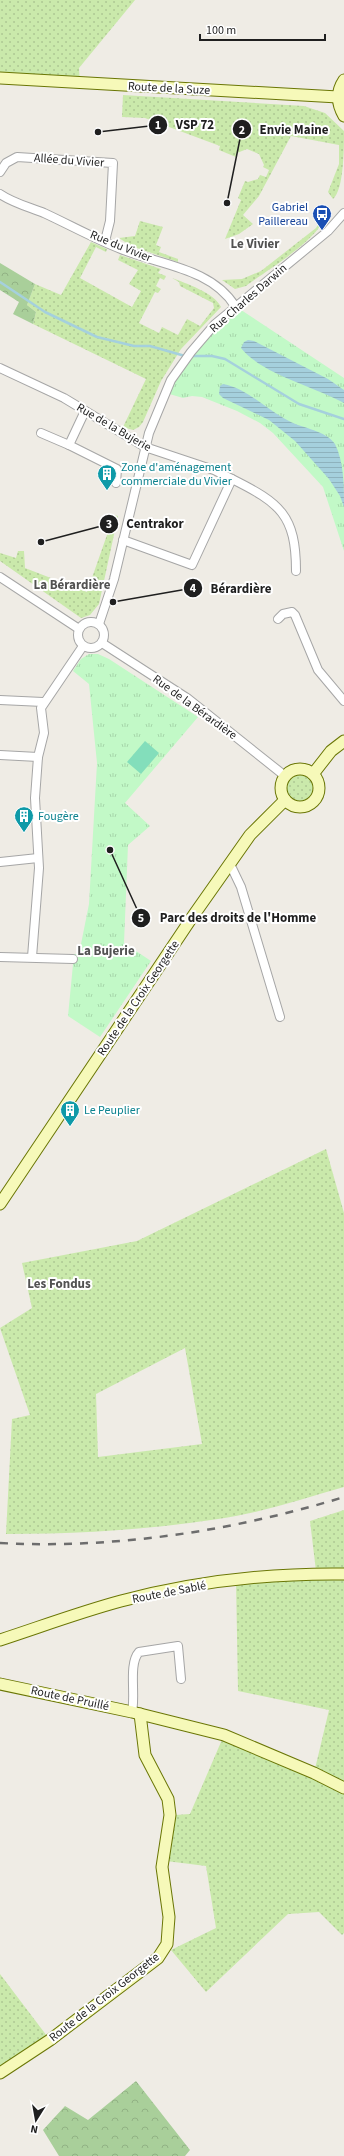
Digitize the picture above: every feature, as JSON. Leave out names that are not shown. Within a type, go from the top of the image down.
[{"type":"street","name":"Route de la Suze","points":[[0,78],[338,97]]},
{"type":"street","points":[[344,80],[338,97],[340,109],[344,116]]},
{"type":"street","name":"Allée du Vivier","points":[[0,172],[6,163],[17,157],[113,163],[110,221],[105,241]]},
{"type":"street","name":"Rue du Vivier","points":[[0,194],[9,200],[42,212],[121,249],[202,277],[224,292],[235,306]]},
{"type":"street","name":"Rue Charles Darwin","points":[[98,624],[108,601],[145,447],[154,419],[171,380],[195,346],[215,324],[235,306],[328,232],[344,213]]},
{"type":"street","name":"Rue de la Bujerie","points":[[0,368],[35,383],[145,447],[214,470],[261,493],[281,510],[292,527],[296,547],[296,571]]},
{"type":"street","points":[[69,445],[85,411]]},
{"type":"street","points":[[41,433],[118,469],[116,483]]},
{"type":"street","points":[[123,540],[192,565],[232,479]]},
{"type":"street","points":[[0,577],[80,628]]},
{"type":"street","points":[[278,619],[287,613],[292,612],[295,615],[318,670],[344,701]]},
{"type":"street","points":[[87,623],[98,624],[103,631],[102,643],[95,648],[82,646],[78,639],[80,628],[87,623]]},
{"type":"street","name":"Rue de la Bérardière","points":[[102,643],[187,698],[285,776]]},
{"type":"street","points":[[32,957],[37,906],[38,858],[35,798],[38,757],[44,733],[41,714],[43,702],[82,646]]},
{"type":"street","points":[[0,700],[43,702]]},
{"type":"street","points":[[313,774],[331,751],[344,741]]},
{"type":"street","points":[[0,755],[38,757]]},
{"type":"street","points":[[302,768],[313,774],[318,781],[319,790],[314,801],[303,807],[296,806],[285,800],[281,788],[285,776],[290,771],[302,768]]},
{"type":"street","name":"Route de la Croix Georgette","points":[[0,1204],[127,1012],[250,835],[285,800]]},
{"type":"street","points":[[0,862],[38,858]]},
{"type":"street","points":[[230,864],[241,887],[280,1017]]},
{"type":"street","points":[[0,957],[73,959]]},
{"type":"street","name":"Route de Sablé","points":[[0,1640],[88,1610],[173,1590],[261,1578],[344,1574]]},
{"type":"street","points":[[136,1713],[134,1702],[134,1660],[139,1652],[178,1646],[181,1679]]},
{"type":"street","name":"Route de Pruillé","points":[[0,1684],[136,1713],[224,1735],[314,1773],[344,1788]]},
{"type":"street","name":"Route de la Croix Georgette","points":[[0,2073],[50,2040],[158,1958],[167,1944],[169,1917],[162,1866],[170,1815],[168,1799],[144,1755],[136,1713]]},
{"type":"green space","points":[[0,0],[135,0],[79,68],[80,83],[0,78]]},
{"type":"green space","points":[[123,95],[304,106],[325,113],[344,131],[343,168],[337,194],[333,199],[328,192],[339,164],[339,145],[291,136],[259,196],[243,215],[253,224],[239,234],[225,239],[241,200],[238,198],[245,181],[248,182],[258,179],[260,175],[266,177],[269,170],[263,167],[264,165],[259,154],[247,149],[237,153],[236,157],[219,150],[220,146],[145,118],[122,117]]},
{"type":"green space","points":[[328,207],[325,218],[318,229],[307,240],[295,251],[246,286],[235,289],[222,280],[242,279],[261,271],[316,228]]},
{"type":"green space","points":[[140,221],[163,227],[156,245],[161,247],[159,252],[178,259],[178,262],[131,246],[119,238],[135,236]]},
{"type":"green space","points":[[91,242],[107,249],[106,252],[96,247],[80,278],[132,307],[141,291],[129,284],[138,270],[118,260],[120,255],[161,269],[158,273],[166,276],[164,280],[160,278],[156,286],[161,289],[158,293],[155,292],[139,323],[159,333],[162,327],[178,335],[187,319],[200,326],[214,308],[213,303],[180,286],[179,282],[172,278],[213,297],[221,307],[181,349],[161,381],[143,422],[139,427],[133,430],[123,427],[146,379],[33,324],[36,312],[27,305],[35,284],[61,295]]},
{"type":"green space","points":[[0,263],[35,284],[27,305],[36,312],[33,324],[13,314],[19,302],[0,290]]},
{"type":"green space","points":[[235,306],[344,378],[344,551],[323,487],[273,433],[260,423],[237,411],[202,397],[192,396],[183,398],[166,393],[171,380]]},
{"type":"green space","points":[[114,515],[118,516],[99,604],[90,615],[81,618],[0,561],[0,553],[16,558],[18,551],[24,551],[25,568],[87,592]]},
{"type":"green space","points":[[89,654],[98,654],[109,659],[198,717],[125,803],[150,826],[128,845],[124,943],[151,961],[100,1037],[68,1016],[74,954],[79,954],[89,904],[97,763],[89,684],[73,671],[81,659]]},
{"type":"green space","points":[[145,741],[159,753],[141,774],[127,762]]},
{"type":"green space","points":[[300,773],[306,774],[314,782],[314,794],[306,802],[300,803],[294,802],[286,794],[285,788],[286,782],[294,774]]},
{"type":"green space","points":[[326,1149],[344,1213],[344,1487],[250,1513],[191,1523],[112,1531],[6,1534],[12,1419],[30,1415],[0,1328],[32,1308],[22,1263],[137,1241]],"holes":[[[185,1348],[202,1444],[98,1457],[96,1394]]]},
{"type":"green space","points":[[344,1510],[344,1933],[342,1935],[319,1912],[288,1914],[206,1992],[171,1950],[216,1928],[206,1866],[166,1861],[175,1815],[190,1814],[224,1735],[314,1773],[329,1710],[238,1691],[236,1580],[316,1571],[310,1521]]},
{"type":"green space","points":[[0,1974],[50,2040],[20,2067],[0,2079]]},
{"type":"green space","points":[[136,2081],[190,2150],[185,2156],[59,2156],[43,2130],[65,2106],[88,2120]]},
{"type":"water","points":[[248,340],[254,341],[328,379],[344,390],[344,403],[262,366],[241,348],[244,342]]},
{"type":"water","points":[[223,384],[241,390],[289,421],[331,439],[338,451],[342,466],[344,507],[340,496],[329,479],[295,441],[269,420],[223,398],[219,394],[220,386]]},
{"type":"waterway","points":[[0,282],[45,312],[97,337],[134,346],[150,346],[185,356]]},
{"type":"waterway","points":[[190,356],[212,356],[225,359],[299,404],[344,419]]},
{"type":"railway","points":[[0,1543],[87,1543],[174,1535],[260,1519],[344,1497]]},
{"type":"place","name":"VSP 72","points":[[98,132]]},
{"type":"place","name":"Envie Maine","points":[[227,203]]},
{"type":"place","name":"Gabriel Paillereau","points":[[322,231]]},
{"type":"place","name":"Zone d'aménagement commerciale du Vivier","points":[[107,491]]},
{"type":"place","name":"Centrakor","points":[[41,542]]},
{"type":"place","name":"Bérardière","points":[[113,602]]},
{"type":"place","name":"Fougère","points":[[24,833]]},
{"type":"place","name":"Parc des droits de l'Homme","points":[[110,850]]},
{"type":"place","name":"Le Peuplier","points":[[70,1127]]},
{"type":"district","name":"Le Vivier","points":[[255,243]]},
{"type":"district","name":"La Bérardière","points":[[72,584]]},
{"type":"district","name":"La Bujerie","points":[[106,950]]},
{"type":"district","name":"Les Fondus","points":[[59,1283]]}]
